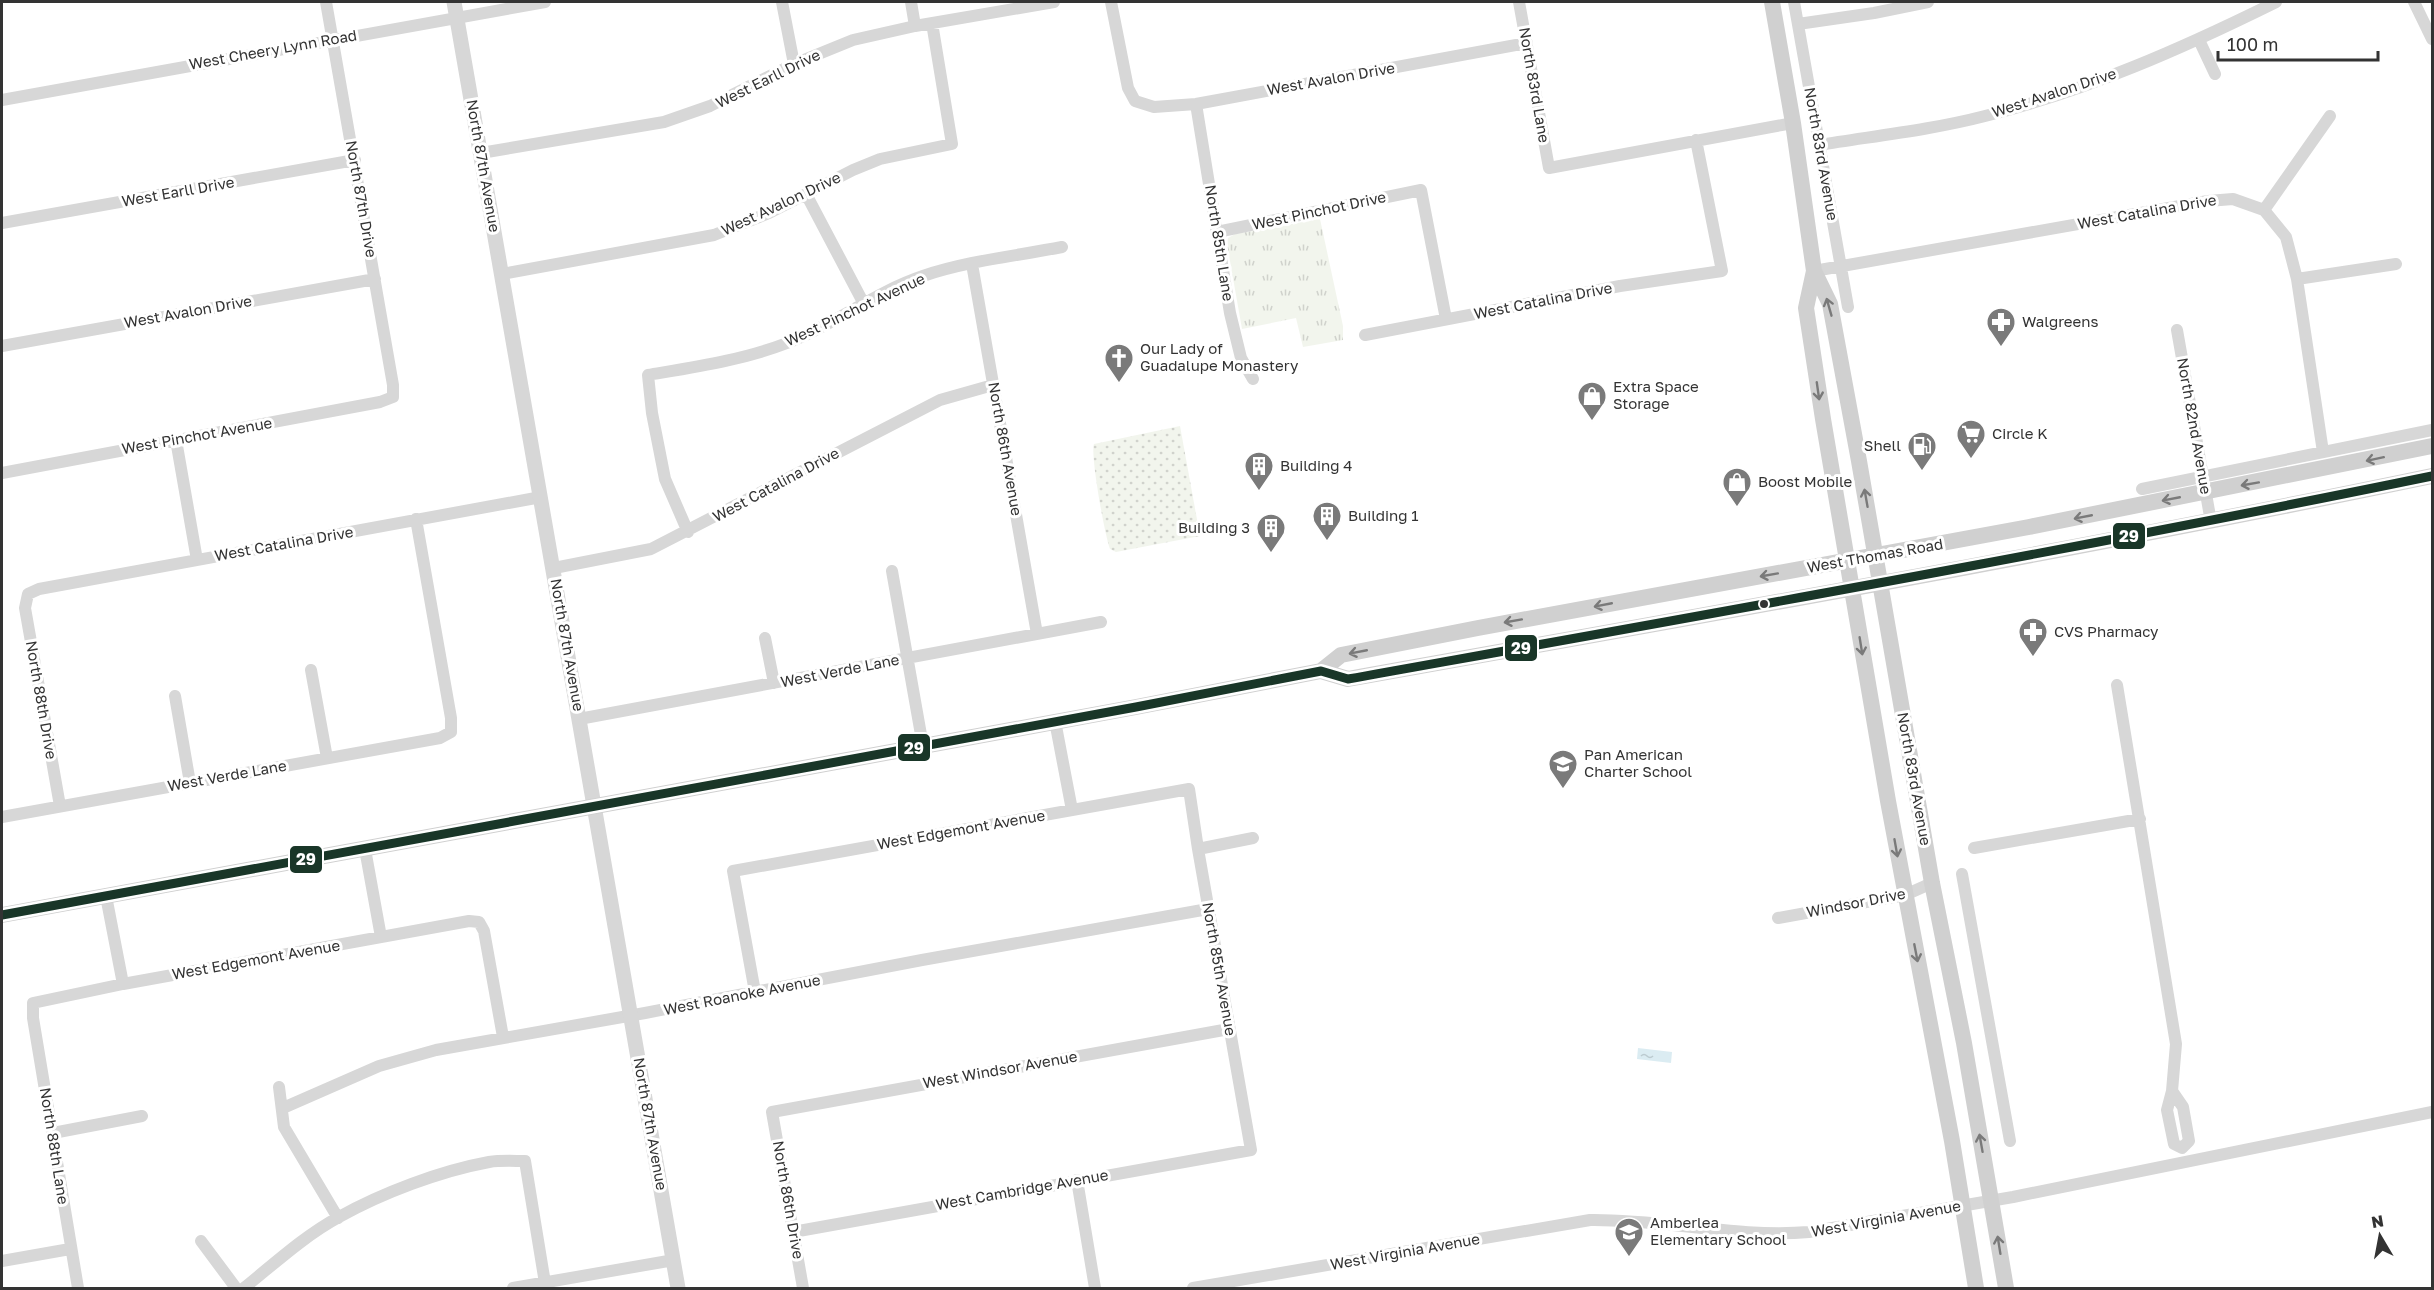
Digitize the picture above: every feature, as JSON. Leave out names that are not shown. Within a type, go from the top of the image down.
[{"type":"main road","name":"North 83rd Avenue","points":[[1772,2],[1793,123],[1814,271],[1830,304],[2006,1288]]},
{"type":"main road","name":"North 83rd Avenue","points":[[1814,271],[1806,308],[1851,588],[1976,1288]]},
{"type":"main road","name":"West Thomas Road","points":[[1321,671],[1341,655],[1876,556],[2204,484],[2433,447]]},
{"type":"main road","name":"West Thomas Road","points":[[2,915],[596,807],[1321,671],[1348,679],[1881,583],[2211,522],[2433,476]]},
{"type":"main road","points":[[1571,611],[1576,638]]},
{"type":"street","name":"North 87th Drive","points":[[326,2],[355,160],[393,385],[393,397]]},
{"type":"street","name":"West Cheery Lynn Road","points":[[2,100],[333,38],[455,9],[544,2]]},
{"type":"street","points":[[782,2],[794,64]]},
{"type":"street","points":[[911,2],[915,26]]},
{"type":"street","name":"West Earll Drive","points":[[481,153],[664,122],[710,106],[794,64],[853,40],[915,26],[1054,2]]},
{"type":"street","name":"West Avalon Drive","points":[[1111,2],[1128,88],[1134,101],[1154,107],[1196,104],[1527,43]]},
{"type":"street","name":"North 83rd Lane","points":[[1519,2],[1549,168],[1696,140]]},
{"type":"street","name":"North 83rd Avenue","points":[[1794,2],[1848,307]]},
{"type":"street","points":[[1798,24],[1874,13],[1928,2]]},
{"type":"street","name":"West Avalon Drive","points":[[1819,145],[1985,116],[2079,87],[2199,40],[2276,2]]},
{"type":"street","points":[[2414,2],[2433,39]]},
{"type":"street","name":"North 87th Avenue","points":[[455,9],[596,807],[678,1288]]},
{"type":"street","name":"West Avalon Drive","points":[[502,274],[714,235],[737,227],[880,159],[952,144],[932,23]]},
{"type":"street","points":[[2199,40],[2215,74]]},
{"type":"street","name":"North 85th Lane","points":[[1196,104],[1230,313],[1241,358],[1253,379]]},
{"type":"street","points":[[2323,452],[2297,279],[2286,237],[2264,210],[2330,116]]},
{"type":"street","points":[[1696,140],[1793,123]]},
{"type":"street","name":"West Catalina Drive","points":[[1365,335],[1620,286],[1722,271],[1696,140]]},
{"type":"street","name":"West Earll Drive","points":[[2,223],[355,160]]},
{"type":"street","name":"West Pinchot Drive","points":[[1217,232],[1421,190],[1446,319]]},
{"type":"street","points":[[806,194],[864,304]]},
{"type":"street","name":"West Catalina Drive","points":[[1814,271],[2208,201],[2234,199],[2264,210]]},
{"type":"street","name":"West Pinchot Avenue","points":[[688,532],[665,479],[652,413],[648,375],[698,367],[753,354],[788,342],[923,276],[972,264],[1062,248]]},
{"type":"street","name":"North 86th Avenue","points":[[972,264],[1037,634]]},
{"type":"street","points":[[2297,279],[2396,264]]},
{"type":"street","name":"West Avalon Drive","points":[[2,346],[375,279]]},
{"type":"street","name":"North 82nd Avenue","points":[[2177,330],[2211,522]]},
{"type":"street","name":"West Catalina Drive","points":[[554,568],[651,549],[688,532],[940,400],[993,385]]},
{"type":"street","name":"West Pinchot Avenue","points":[[2,473],[380,402],[393,397]]},
{"type":"street","name":"West Thomas Road","points":[[2142,489],[2204,484],[2323,452],[2433,430]]},
{"type":"street","points":[[176,440],[197,560]]},
{"type":"street","name":"West Catalina Drive","points":[[28,594],[39,589],[541,497]]},
{"type":"street","name":"West Verde Lane","points":[[2,817],[440,738],[451,732],[451,718],[416,519]]},
{"type":"street","points":[[892,572],[923,746]]},
{"type":"street","name":"North 88th Drive","points":[[28,594],[25,608],[60,806]]},
{"type":"street","name":"West Verde Lane","points":[[579,719],[1101,622]]},
{"type":"street","points":[[765,638],[774,683]]},
{"type":"street","points":[[311,670],[327,758]]},
{"type":"street","points":[[2117,685],[2176,1044],[2172,1091],[2183,1107],[2189,1142],[2182,1148],[2185,1162]]},
{"type":"street","points":[[174,696],[190,783]]},
{"type":"street","points":[[1055,721],[1072,810]]},
{"type":"street","name":"West Edgemont Avenue","points":[[755,992],[733,871],[1189,789]]},
{"type":"street","name":"North 85th Avenue","points":[[1189,789],[1251,1150]]},
{"type":"street","points":[[1974,848],[2140,819]]},
{"type":"street","points":[[1198,849],[1253,838]]},
{"type":"street","points":[[365,849],[381,937]]},
{"type":"street","points":[[1962,874],[2010,1141]]},
{"type":"street","name":"Windsor Drive","points":[[1778,918],[1905,895],[1932,883]]},
{"type":"street","points":[[106,896],[123,984]]},
{"type":"street","name":"West Roanoke Avenue","points":[[283,1108],[379,1066],[436,1050],[1208,909]]},
{"type":"street","name":"West Edgemont Avenue","points":[[33,1003],[123,984],[469,921],[479,922],[484,931],[503,1037]]},
{"type":"street","name":"North 88th Lane","points":[[33,1003],[33,1018],[78,1288]]},
{"type":"street","name":"West Windsor Avenue","points":[[772,1112],[1229,1029]]},
{"type":"street","points":[[279,1087],[285,1127],[338,1218]]},
{"type":"street","name":"North 86th Drive","points":[[772,1112],[803,1288]]},
{"type":"street","name":"West Virginia Avenue","points":[[1194,1288],[1267,1282],[1590,1220],[1631,1221],[1778,1235],[1809,1232],[1991,1201],[2433,1112]]},
{"type":"street","points":[[53,1133],[142,1116]]},
{"type":"street","name":"West Cambridge Avenue","points":[[793,1232],[1251,1150]]},
{"type":"street","points":[[244,1288],[289,1251],[338,1218],[386,1195],[432,1178],[490,1162],[525,1161],[545,1283]]},
{"type":"street","points":[[1077,1180],[1095,1288]]},
{"type":"street","points":[[201,1241],[236,1288]]},
{"type":"street","points":[[2,1261],[70,1249]]},
{"type":"street","points":[[513,1288],[674,1260]]},
{"type":"green space","points":[[1320,219],[1343,326],[1343,340],[1303,347],[1296,318],[1242,329],[1227,244],[1228,238],[1235,234]]},
{"type":"green space","points":[[1180,426],[1200,536],[1116,552],[1110,549],[1096,478],[1094,444]]},
{"type":"water","points":[[1638,1048],[1672,1052],[1671,1063],[1637,1059]]},
{"type":"transit line","name":"29","points":[[2,915],[1321,671],[1348,679],[2026,556],[2432,476]]},
{"type":"place","name":"Walgreens","points":[[2001,348]]},
{"type":"place","name":"Our Lady of Guadalupe Monastery","points":[[1119,384]]},
{"type":"place","name":"Extra Space Storage","points":[[1592,422]]},
{"type":"place","name":"Circle K","points":[[1971,460]]},
{"type":"place","name":"Shell","points":[[1922,472]]},
{"type":"place","name":"Building 4","points":[[1259,492]]},
{"type":"place","name":"Boost Mobile","points":[[1737,508]]},
{"type":"place","name":"Building 1","points":[[1327,542]]},
{"type":"place","name":"Building 3","points":[[1271,554]]},
{"type":"place","name":"CVS Pharmacy","points":[[2033,658]]},
{"type":"place","name":"Pan American Charter School","points":[[1563,790]]},
{"type":"place","name":"Amberlea Elementary School","points":[[1629,1258]]}]
